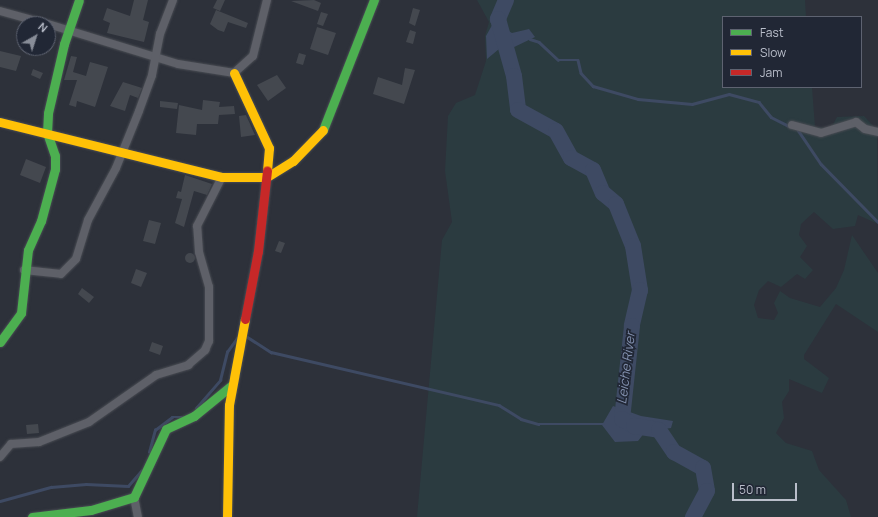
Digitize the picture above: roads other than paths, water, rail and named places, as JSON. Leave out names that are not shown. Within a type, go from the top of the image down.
[{"type":"street","points":[[0,342],[21,313],[24,270],[55,169],[55,156],[47,134],[52,92],[68,29],[79,0]]},
{"type":"street","points":[[24,270],[61,274],[67,271],[122,152],[156,58],[160,34],[174,0]]},
{"type":"street","points":[[234,73],[253,56],[267,0]]},
{"type":"street","points":[[0,122],[222,177],[267,177],[293,161],[321,135],[374,0]]},
{"type":"street","points":[[0,11],[18,16]]},
{"type":"street","points":[[56,26],[156,58],[234,73]]},
{"type":"street","points":[[227,517],[228,423],[232,385],[258,251],[267,177],[267,138],[234,73]]},
{"type":"street","points":[[792,125],[821,133],[856,122],[865,130],[878,132]]},
{"type":"street","points":[[0,457],[11,444],[39,442],[89,422],[156,375],[188,365],[205,350],[209,342],[210,286],[199,252],[197,226],[222,177]]},
{"type":"street","points":[[138,517],[134,497],[166,429],[194,416],[232,385]]},
{"type":"street","points":[[32,517],[74,515],[134,497]]},
{"type":"water","points":[[501,9],[505,11],[505,29],[512,33],[529,29],[535,37],[506,51],[499,49],[487,59],[486,36]]},
{"type":"water","points":[[613,406],[641,416],[673,421],[671,428],[645,432],[638,441],[615,442],[602,425]]},
{"type":"waterway","name":"Leiche River","points":[[506,0],[498,19],[514,76],[518,110],[556,131],[571,158],[593,170],[603,193],[616,204],[633,246],[640,290],[632,326],[622,419],[634,426],[659,430],[674,452],[703,468],[707,491],[693,517]]},
{"type":"waterway","points":[[530,39],[539,42],[558,60],[578,60],[581,73],[593,86],[638,99],[692,104],[729,94],[759,102],[771,117],[791,127]]},
{"type":"waterway","points":[[798,130],[821,164],[878,222]]},
{"type":"waterway","points":[[246,336],[271,352],[499,405],[521,419],[538,424],[604,424]]},
{"type":"waterway","points":[[196,408],[220,380],[227,352],[237,338]]},
{"type":"waterway","points":[[149,452],[155,430],[172,417],[182,417]]},
{"type":"waterway","points":[[0,501],[51,487],[86,484],[128,486],[141,471]]}]
